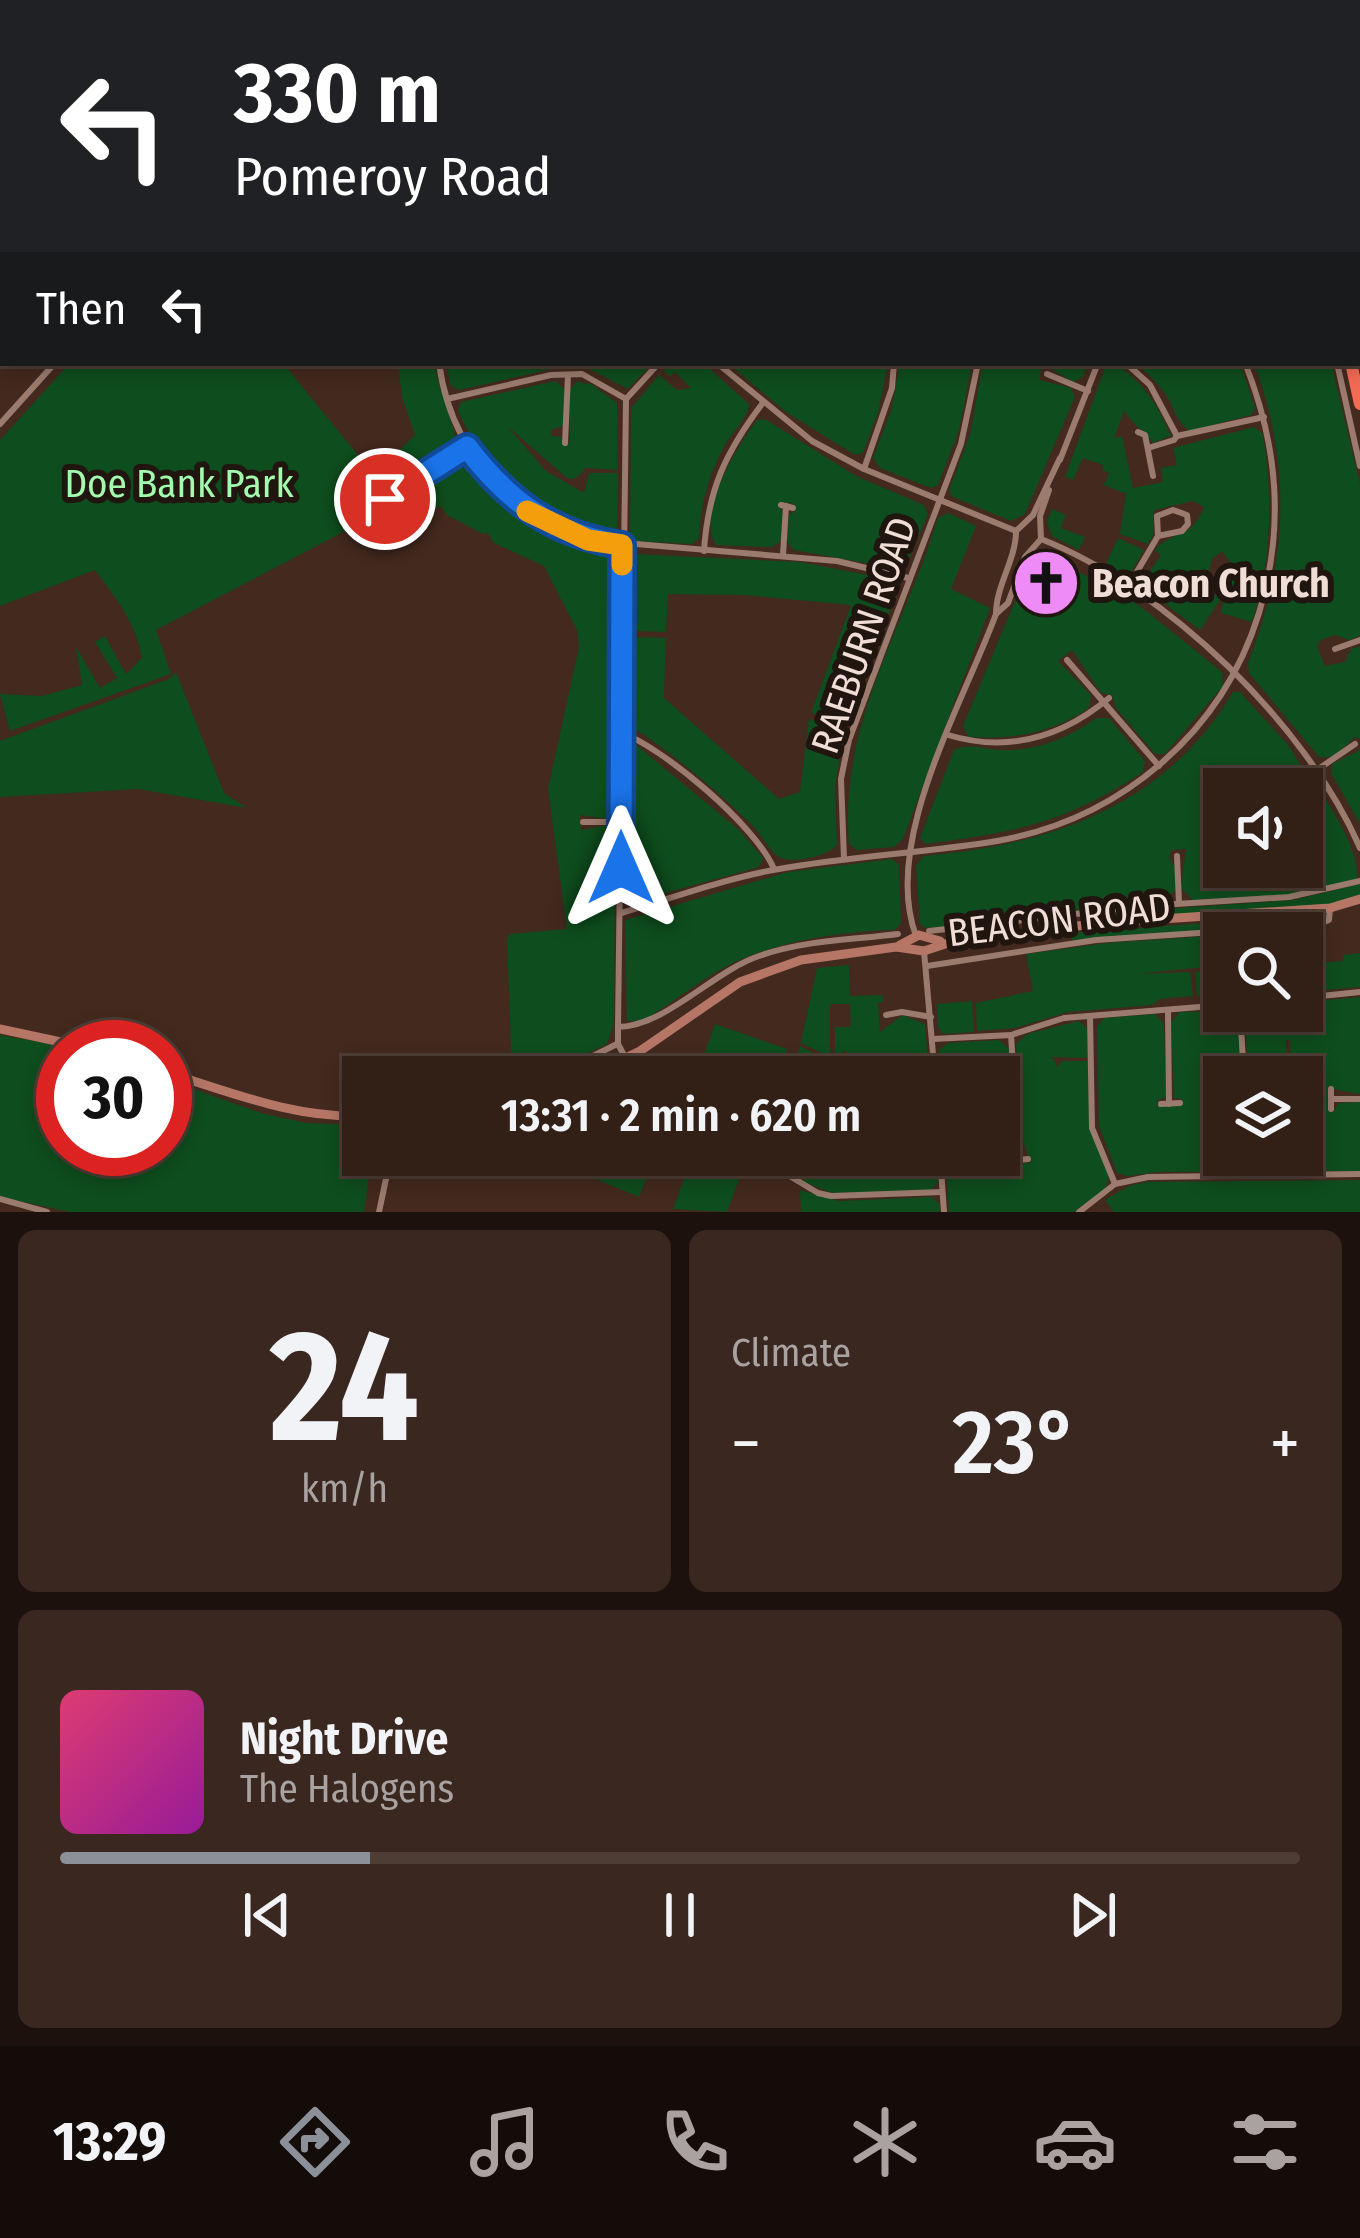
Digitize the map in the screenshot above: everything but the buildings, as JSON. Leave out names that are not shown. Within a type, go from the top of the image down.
[{"type":"highway","points":[[1352,366],[1360,404]]},
{"type":"main road","name":"BEACON ROAD","points":[[630,1056],[723,992],[802,960],[922,941],[948,943],[1100,923],[1330,908],[1360,899]]},
{"type":"main road","points":[[0,1029],[36,1037]]},
{"type":"main road","points":[[192,1081],[282,1109],[342,1116]]},
{"type":"street","points":[[0,424],[52,366]]},
{"type":"street","points":[[440,366],[446,399],[467,447],[488,476],[523,509],[588,540],[838,561],[908,578]]},
{"type":"street","points":[[624,1056],[618,1044],[618,1027],[626,399],[656,366]]},
{"type":"street","points":[[720,366],[812,442],[864,470],[1019,528],[1039,528]]},
{"type":"street","points":[[864,470],[892,388],[894,366]]},
{"type":"street","name":"RAEBURN ROAD","points":[[844,859],[841,779],[850,740],[961,444],[977,366]]},
{"type":"street","points":[[934,1056],[927,966],[909,912],[913,828],[996,614],[1019,528],[1033,515],[1097,366]]},
{"type":"street","points":[[1129,366],[1150,386],[1177,436]]},
{"type":"street","points":[[621,913],[774,869],[1001,841],[1061,824],[1118,796],[1159,766],[1196,731],[1236,673],[1266,588],[1275,543],[1276,499],[1266,416],[1246,366]]},
{"type":"street","points":[[1338,366],[1360,466]]},
{"type":"street","points":[[1047,374],[1088,391]]},
{"type":"street","points":[[446,399],[550,375],[595,378],[626,399]]},
{"type":"street","points":[[553,433],[565,438],[568,375]]},
{"type":"street","points":[[704,551],[709,500],[722,465],[762,404]]},
{"type":"street","points":[[1148,448],[1177,436],[1266,416]]},
{"type":"street","points":[[1138,432],[1145,435],[1153,476]]},
{"type":"street","points":[[385,499],[467,447]]},
{"type":"street","points":[[1041,539],[1039,528],[1060,458]]},
{"type":"street","points":[[783,555],[787,507]]},
{"type":"street","points":[[1128,587],[1158,536],[1157,516],[1173,510],[1187,515],[1188,524],[1182,531],[1158,536]]},
{"type":"street","points":[[1041,539],[1128,587],[1201,641],[1236,673],[1316,768]]},
{"type":"street","points":[[996,614],[1008,603],[1041,539]]},
{"type":"street","points":[[1017,544],[1032,549]]},
{"type":"street","points":[[1335,650],[1360,640]]},
{"type":"street","points":[[1067,660],[1107,700],[1159,766]]},
{"type":"street","points":[[948,735],[971,742],[1021,742],[1068,728],[1107,700]]},
{"type":"street","points":[[620,732],[644,741],[747,829],[765,847],[774,869]]},
{"type":"street","points":[[1321,768],[1355,744]]},
{"type":"street","points":[[1323,779],[1360,848]]},
{"type":"street","points":[[583,822],[621,822]]},
{"type":"street","points":[[1178,856],[1179,903]]},
{"type":"street","name":"BEACON ROAD","points":[[922,941],[1179,903],[1289,897],[1360,881]]},
{"type":"street","name":"BEACON ROAD","points":[[927,966],[1096,940],[1316,925],[1328,920],[1330,908]]},
{"type":"street","name":"BEACON ROAD","points":[[618,1027],[645,1024],[753,958],[815,942],[898,934]]},
{"type":"street","points":[[1323,996],[1360,992]]},
{"type":"street","points":[[934,1039],[1011,1034],[1064,1018],[1203,1007]]},
{"type":"street","points":[[1168,1010],[1165,1104],[1180,1103]]},
{"type":"street","points":[[886,1015],[902,1012],[932,1017]]},
{"type":"street","points":[[1090,1016],[1092,1128],[1114,1184]]},
{"type":"street","points":[[1011,1034],[1013,1056]]},
{"type":"street","points":[[593,1056],[618,1044]]},
{"type":"street","points":[[1331,1089],[1331,1109]]},
{"type":"street","points":[[1331,1099],[1360,1099]]},
{"type":"street","points":[[1020,1121],[1024,1159],[1020,1160]]},
{"type":"street","points":[[1079,1212],[1114,1184],[1148,1177],[1360,1174]]},
{"type":"street","points":[[379,1212],[387,1176]]},
{"type":"street","points":[[795,1176],[818,1193],[831,1196],[942,1192]]},
{"type":"street","points":[[941,1176],[944,1212]]},
{"type":"street","points":[[0,1199],[47,1212]]},
{"type":"green space","name":"Doe Bank Park","points":[[67,366],[285,366],[374,475],[415,435],[402,397],[398,366],[435,366],[457,450],[384,497],[389,508],[156,630],[171,674],[10,731],[0,694],[42,696],[82,685],[76,647],[100,688],[117,678],[95,642],[105,636],[126,674],[142,658],[130,622],[95,570],[0,606],[0,440]]},
{"type":"green space","points":[[447,366],[565,366],[459,390],[450,385]]},
{"type":"green space","points":[[589,366],[650,366],[628,389]]},
{"type":"green space","points":[[668,366],[706,366],[749,404],[714,467],[699,538],[692,544],[635,541],[630,533],[631,408],[659,375],[677,390],[691,388],[675,372],[670,376],[664,371]]},
{"type":"green space","points":[[732,366],[887,366],[878,413],[863,453],[855,455],[786,412]]},
{"type":"green space","points":[[899,366],[971,366],[959,430],[938,485],[931,488],[880,468],[873,458],[891,411]]},
{"type":"green space","points":[[982,366],[1087,366],[1083,377],[1073,382],[1041,367],[1040,380],[1071,388],[1075,397],[1025,514],[1011,521],[953,497],[949,490],[970,435]]},
{"type":"green space","points":[[1118,366],[1133,378],[1161,414],[1171,436],[1153,443],[1124,411],[1114,438],[1122,436],[1133,488],[1163,482],[1161,468],[1177,465],[1173,448],[1254,427],[1263,434],[1269,529],[1252,622],[1221,613],[1230,562],[1222,551],[1212,559],[1205,586],[1221,599],[1200,630],[1140,585],[1161,555],[1155,550],[1193,526],[1204,507],[1193,501],[1154,510],[1148,544],[1120,534],[1126,494],[1104,485],[1109,473],[1102,470],[1103,465],[1083,458],[1073,480],[1065,477],[1105,368]]},
{"type":"green space","points":[[1139,366],[1241,366],[1255,408],[1251,415],[1190,431]]},
{"type":"green space","points":[[1255,366],[1332,366],[1360,484],[1360,636],[1349,640],[1335,635],[1317,646],[1325,666],[1345,662],[1351,649],[1360,646],[1360,739],[1355,737],[1331,757],[1319,757],[1249,673],[1271,588],[1280,514],[1275,439]]},
{"type":"green space","points":[[556,381],[564,389],[563,426],[551,430],[551,436],[561,437],[563,444],[570,443],[570,390],[576,382],[591,384],[617,403],[617,470],[586,468],[575,479],[567,478],[507,426],[546,471],[584,493],[589,473],[618,473],[617,533],[609,539],[559,522],[518,494],[484,457],[458,411],[461,402]]},
{"type":"green space","points":[[765,419],[856,476],[924,505],[928,514],[907,564],[899,569],[794,550],[787,542],[793,503],[779,503],[781,541],[772,547],[716,545],[711,516],[721,481],[757,420]]},
{"type":"green space","points":[[460,455],[530,521],[616,558],[615,812],[608,819],[580,815],[581,830],[608,825],[615,833],[614,1023],[607,1044],[582,1056],[511,1056],[507,939],[510,934],[567,929],[548,789],[579,647],[577,630],[544,566],[494,543],[487,532],[447,515],[441,506],[436,509],[414,498],[411,486]]},
{"type":"green space","points":[[1052,509],[1066,515],[1061,528],[1085,537],[1079,550],[1052,536],[1047,522]]},
{"type":"green space","points":[[948,513],[976,526],[951,589],[990,608],[903,839],[894,847],[857,850],[849,844],[849,800],[864,717],[938,518]]},
{"type":"green space","points":[[1118,538],[1144,550],[1130,574],[1106,564]]},
{"type":"green space","points":[[1045,553],[1140,606],[1222,672],[1223,686],[1165,754],[1155,754],[1116,708],[1112,695],[1101,693],[1072,650],[1058,661],[1091,695],[1089,708],[1032,733],[969,737],[963,726],[1033,558]]},
{"type":"green space","points":[[635,554],[800,562],[894,580],[898,589],[851,714],[839,720],[811,713],[851,605],[668,594],[666,632],[636,631],[627,625],[628,562]]},
{"type":"green space","points":[[666,638],[664,698],[779,799],[800,792],[809,719],[838,726],[843,735],[835,787],[837,845],[812,857],[779,857],[709,785],[632,727],[626,719],[628,648],[629,639]]},
{"type":"green space","points":[[176,672],[224,793],[247,808],[138,789],[0,797],[0,741],[169,679]]},
{"type":"green space","points":[[1233,692],[1240,692],[1289,746],[1302,768],[1203,768],[1203,888],[1318,888],[1288,895],[1193,900],[1181,888],[1186,849],[1171,850],[1176,890],[1166,901],[939,927],[920,924],[916,865],[924,856],[1015,842],[1100,813],[1174,765]]},
{"type":"green space","points":[[1096,718],[1109,718],[1145,761],[1143,772],[1088,804],[1038,823],[925,844],[920,838],[954,750],[1040,746]]},
{"type":"green space","points":[[635,744],[739,830],[763,858],[759,867],[630,903],[626,899],[627,749]]},
{"type":"green space","points":[[1360,750],[1360,824],[1331,773],[1332,764]]},
{"type":"green space","points":[[1323,796],[1344,831],[1357,879],[1323,887]]},
{"type":"green space","points":[[892,859],[899,865],[901,923],[895,930],[855,932],[775,947],[737,961],[641,1022],[627,1021],[625,920],[788,872]]},
{"type":"green space","points":[[1360,884],[1360,897],[1325,906],[1092,923],[1092,914],[1293,900]]},
{"type":"green space","points":[[1203,923],[1203,931],[1072,940],[1071,933]]},
{"type":"green space","points":[[1203,936],[1203,967],[1137,974],[1190,972],[1193,996],[1160,999],[1152,1005],[1068,1012],[1015,1028],[977,1031],[976,1003],[1033,991],[1026,954]]},
{"type":"green space","points":[[1360,953],[1360,987],[1323,990],[1323,962],[1343,961],[1344,955]]},
{"type":"green space","points":[[849,965],[850,996],[883,995],[883,1002],[878,1003],[880,1032],[903,1015],[925,1024],[928,1056],[849,1056],[845,1051],[835,1056],[835,1027],[851,1027],[850,1004],[830,1004],[830,1056],[801,1043],[817,968]]},
{"type":"green space","points":[[1203,971],[1203,995],[1197,996],[1195,972]]},
{"type":"green space","points":[[1360,997],[1360,1094],[1328,1088],[1327,1109],[1333,1112],[1339,1103],[1360,1102],[1360,1171],[1323,1171],[1323,1056],[1291,1056],[1290,1040],[1286,1040],[1287,1056],[1247,1056],[1245,1032],[1323,1032],[1323,1000]]},
{"type":"green space","points":[[972,1001],[974,1032],[943,1034],[937,1004]]},
{"type":"green space","points":[[1179,1012],[1203,1012],[1203,1032],[1238,1032],[1240,1056],[1203,1056],[1203,1172],[1117,1173],[1099,1126],[1097,1027],[1104,1018],[1155,1014],[1164,1024],[1166,1097],[1157,1105],[1180,1106],[1182,1099],[1174,1098],[1171,1023]]},
{"type":"green space","points":[[1079,1021],[1088,1029],[1088,1058],[1049,1057],[1057,1067],[1062,1061],[1088,1061],[1090,1123],[1109,1177],[1105,1189],[1074,1212],[949,1212],[947,1176],[1020,1176],[1020,1163],[1031,1163],[1021,1135],[1016,1044],[1027,1034]]},
{"type":"green space","points":[[715,1024],[787,1049],[785,1056],[704,1056]]},
{"type":"green space","points":[[0,1035],[36,1041],[36,1176],[192,1176],[192,1089],[261,1113],[306,1123],[342,1124],[342,1176],[369,1176],[364,1212],[70,1212],[0,1197]]},
{"type":"green space","points":[[999,1040],[1009,1056],[939,1056],[939,1050],[948,1043]]},
{"type":"green space","points":[[800,1046],[820,1056],[798,1056]]},
{"type":"green space","points":[[589,1176],[648,1176],[639,1197]]},
{"type":"green space","points":[[685,1176],[740,1176],[727,1212],[673,1209]]},
{"type":"green space","points":[[803,1176],[938,1176],[938,1182],[931,1190],[832,1193],[804,1182]]},
{"type":"green space","points":[[1360,1180],[1360,1212],[1114,1212],[1105,1200],[1147,1182]]},
{"type":"green space","points":[[800,1190],[839,1201],[931,1197],[939,1203],[940,1212],[801,1212]]},
{"type":"slow traffic","points":[[527,511],[588,540],[622,545],[622,565]]},
{"type":"place","name":"Beacon Church","points":[[1046,583]]},
{"type":"route","points":[[385,499],[467,447],[488,476],[523,509],[588,540],[622,545],[621,868]]}]
